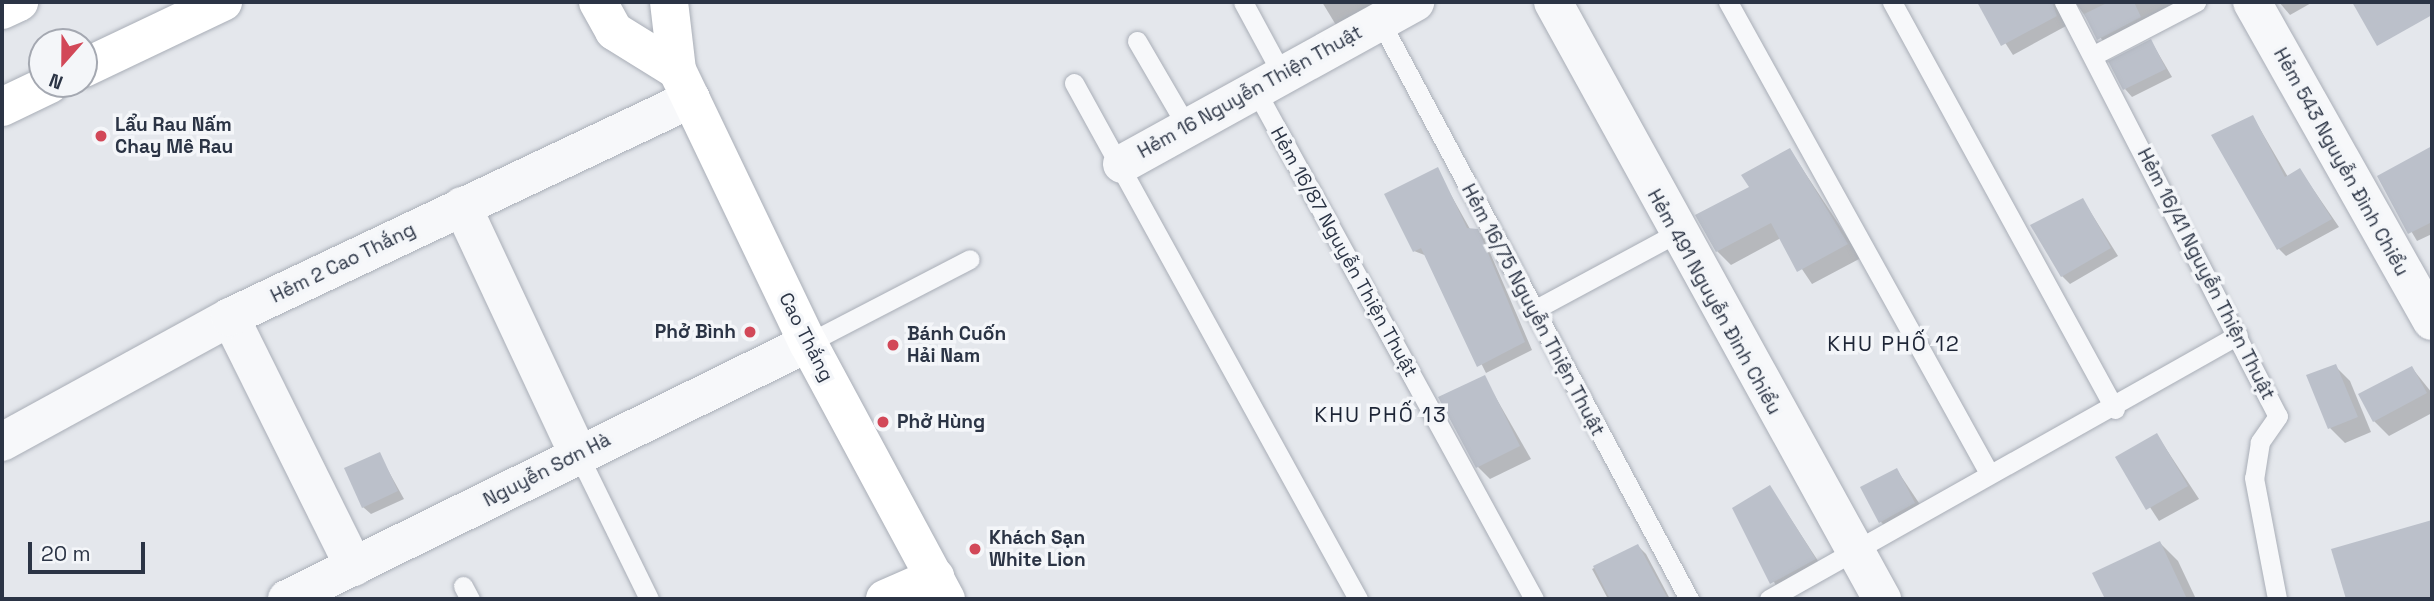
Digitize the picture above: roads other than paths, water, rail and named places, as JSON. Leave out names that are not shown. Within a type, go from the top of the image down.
[{"type":"main road","points":[[2,10],[19,2]]},
{"type":"main road","points":[[98,61],[223,2]]},
{"type":"main road","points":[[598,2],[614,32],[684,85]]},
{"type":"main road","name":"Cao Thắng","points":[[670,2],[684,85],[808,343],[941,588]]},
{"type":"main road","points":[[2,107],[28,95]]},
{"type":"main road","points":[[885,599],[941,588]]},
{"type":"street","name":"Hẻm 16 Nguyễn Thiện Thuật","points":[[1122,164],[1379,19],[1415,2]]},
{"type":"street","name":"Hẻm 491 Nguyễn Ðình Chiểu","points":[[1553,2],[1675,234],[1882,599]]},
{"type":"street","name":"Hẻm 543 Nguyễn Ðình Chiểu","points":[[2252,2],[2432,321]]},
{"type":"street","name":"Hẻm 2 Cao Thắng","points":[[2,442],[230,317],[462,206],[684,85]]},
{"type":"street","points":[[462,206],[578,454]]},
{"type":"street","points":[[230,317],[354,567]]},
{"type":"street","name":"Nguyễn Sơn Hà","points":[[287,599],[808,343]]},
{"type":"lane","name":"Hẻm 16/87 Nguyễn Thiện Thuật","points":[[1242,2],[1268,82],[1534,599]]},
{"type":"lane","points":[[1727,2],[1989,473]]},
{"type":"lane","points":[[1892,2],[2115,409]]},
{"type":"lane","name":"Hẻm 16/41 Nguyễn Thiện Thuật","points":[[2064,2],[2095,54],[2278,416],[2260,442],[2254,478],[2277,599]]},
{"type":"lane","points":[[2095,54],[2196,2]]},
{"type":"lane","name":"Hẻm 16/75 Nguyễn Thiện Thuật","points":[[1379,19],[1532,310],[1689,599]]},
{"type":"lane","points":[[1137,41],[1187,127]]},
{"type":"lane","points":[[1074,83],[1122,164],[1358,599]]},
{"type":"lane","points":[[1532,310],[1675,234]]},
{"type":"lane","points":[[808,343],[970,260]]},
{"type":"lane","points":[[1769,599],[1989,473],[2115,409],[2238,335]]},
{"type":"lane","points":[[578,454],[649,599]]},
{"type":"place","name":"Lẩu Rau Nấm Chay Mê Rau","points":[[101,136]]},
{"type":"place","name":"Phở Bình","points":[[750,332]]},
{"type":"place","name":"Bánh Cuốn Hải Nam","points":[[893,345]]},
{"type":"place","name":"Phở Hùng","points":[[883,422]]},
{"type":"place","name":"Khách Sạn White Lion","points":[[975,549]]},
{"type":"district","name":"KHU PHỐ 12","points":[[1894,344]]},
{"type":"district","name":"KHU PHỐ 13","points":[[1381,415]]}]
